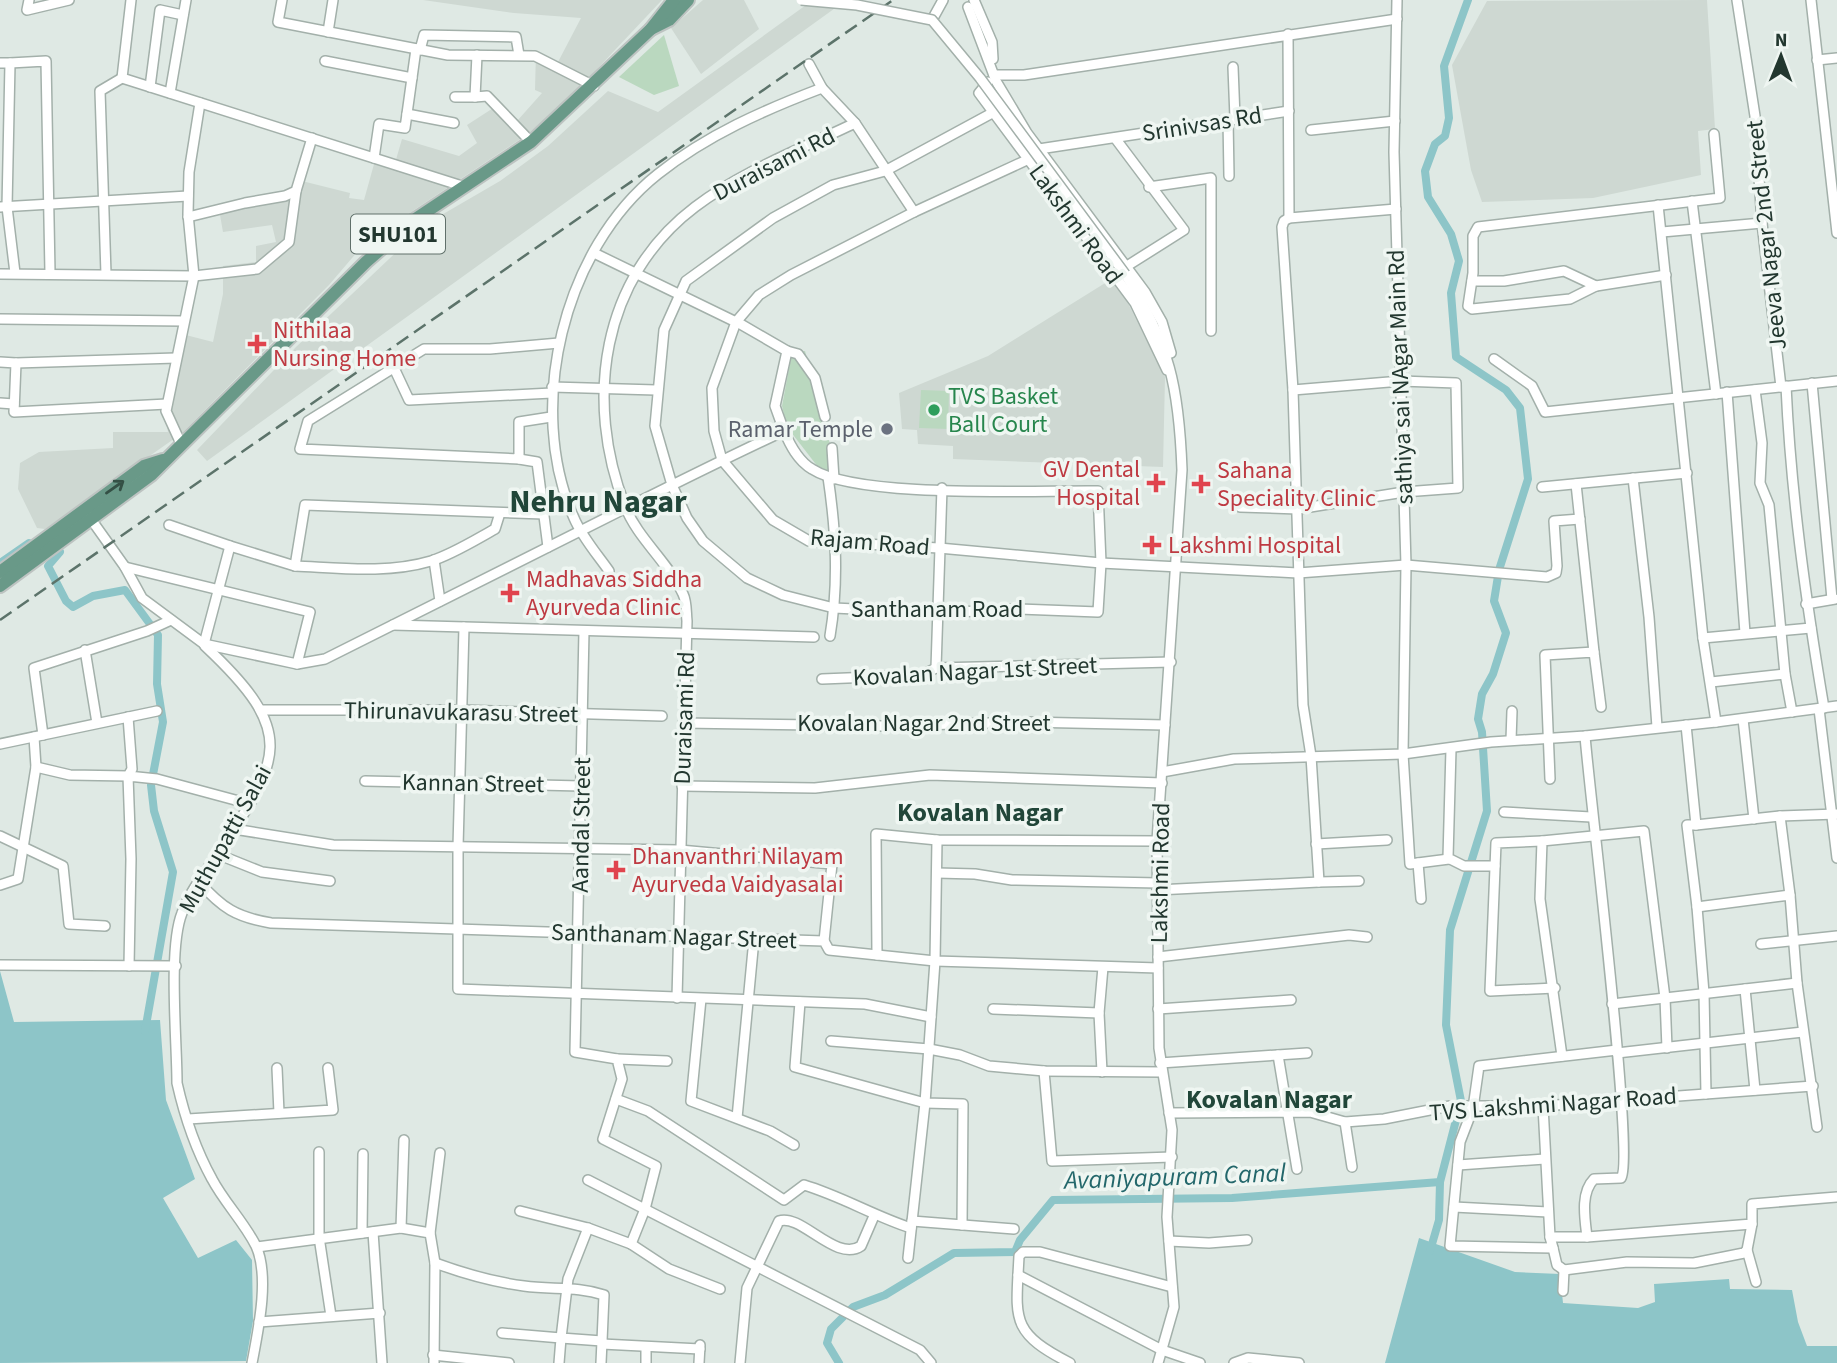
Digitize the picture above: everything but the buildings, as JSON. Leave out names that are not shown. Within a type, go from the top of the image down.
[{"type":"main road","name":"SHU101","points":[[0,586],[144,466],[164,460],[182,446],[366,262],[414,220],[531,142],[594,86],[651,29],[674,0]]},
{"type":"main road","name":"SHU101","points":[[651,29],[668,20],[688,0]]},
{"type":"main road","name":"SHU101","points":[[0,572],[45,547]]},
{"type":"street","points":[[29,0],[27,10],[69,0]]},
{"type":"street","points":[[122,78],[131,0]]},
{"type":"street","points":[[170,93],[186,0]]},
{"type":"street","points":[[282,0],[278,22],[447,55],[535,55],[594,86]]},
{"type":"street","points":[[328,32],[333,0]]},
{"type":"street","points":[[802,0],[869,6],[932,20],[980,78],[1126,270],[1184,230],[1149,187],[1115,138]]},
{"type":"street","points":[[932,20],[943,0]]},
{"type":"street","name":"sathiya sai NAgar Main Rd","points":[[1397,0],[1396,209],[1406,565],[1403,754],[1410,864],[1418,863]]},
{"type":"street","name":"Jeeva Nagar 2nd Street","points":[[1737,0],[1755,116],[1762,223],[1806,604],[1835,815],[1837,858]]},
{"type":"street","points":[[1811,0],[1833,165],[1837,233]]},
{"type":"street","points":[[971,4],[992,42],[994,75],[1024,75],[1397,19]]},
{"type":"street","points":[[150,87],[160,10],[183,15]]},
{"type":"street","name":"Srinivsas Rd","points":[[1039,149],[1289,111],[1288,34]]},
{"type":"street","points":[[374,158],[379,124],[405,128],[418,50],[425,35],[516,37],[519,55]]},
{"type":"street","points":[[475,97],[477,55]]},
{"type":"street","points":[[1817,60],[1837,58]]},
{"type":"street","points":[[15,273],[4,207],[5,63],[46,61],[50,273]]},
{"type":"street","points":[[325,61],[412,78]]},
{"type":"street","points":[[809,65],[822,88],[855,123],[914,212]]},
{"type":"street","points":[[1230,176],[1233,67]]},
{"type":"street","name":"Lakshmi Road","points":[[1158,1363],[1174,1307],[1167,1217],[1172,1157],[1169,1113],[1161,1068],[1158,1009],[1157,841],[1178,567],[1182,470],[1180,410],[1173,380],[1153,318],[1126,270],[1027,133],[994,75],[979,93],[1135,303],[1173,380]]},
{"type":"street","points":[[106,274],[100,91],[122,78],[463,186]]},
{"type":"street","points":[[609,571],[573,517],[560,467],[551,416],[552,390],[563,322],[594,253],[632,199],[657,175],[698,146],[760,112],[822,88]]},
{"type":"street","points":[[455,96],[487,96],[531,142]]},
{"type":"street","points":[[182,446],[166,411],[194,276],[188,196],[193,137],[201,103]]},
{"type":"street","points":[[1289,111],[1289,218]]},
{"type":"street","name":"Santhanam Road","points":[[994,112],[885,171],[833,185],[773,218],[687,281],[664,330],[656,390],[655,426],[672,485],[687,518],[703,541],[747,578],[783,595],[834,608],[938,613],[1019,609],[1098,612],[1101,563]]},
{"type":"street","points":[[407,114],[454,123]]},
{"type":"street","points":[[1311,130],[1395,121]]},
{"type":"street","name":"Duraisami Rd","points":[[677,998],[682,723],[687,634],[684,595],[625,508],[611,460],[603,418],[605,356],[636,273],[654,247],[693,208],[733,181],[855,123]]},
{"type":"street","points":[[1666,275],[1596,286],[1570,299],[1472,309],[1468,302],[1472,281],[1473,236],[1478,227],[1720,198],[1714,134]]},
{"type":"street","points":[[0,274],[194,276],[257,269],[289,242],[296,191],[312,138]]},
{"type":"street","name":"Rajam Road","points":[[1029,159],[914,212],[759,295],[737,322],[712,388],[714,431],[722,460],[773,520],[809,541],[939,548],[1101,563],[1298,573],[1406,565],[1547,577],[1556,573],[1557,566],[1554,521],[1580,519]]},
{"type":"street","points":[[1149,187],[1211,178],[1211,331]]},
{"type":"street","points":[[188,218],[244,203],[285,197],[296,191]]},
{"type":"street","points":[[4,207],[188,196]]},
{"type":"street","points":[[1692,201],[1716,394]]},
{"type":"street","points":[[1658,205],[1703,638],[1716,722]]},
{"type":"street","points":[[1319,882],[1311,755],[1303,705],[1293,390],[1282,227],[1284,220],[1289,218],[1396,209]]},
{"type":"street","points":[[1662,232],[1762,223]]},
{"type":"street","points":[[594,253],[681,293],[787,351],[798,354],[815,378],[825,417]]},
{"type":"street","points":[[1472,281],[1504,281],[1564,271],[1596,286]]},
{"type":"street","points":[[0,319],[184,321]]},
{"type":"street","points":[[548,547],[537,462],[300,449],[308,421],[424,349],[490,349],[559,343]]},
{"type":"street","points":[[787,351],[775,406],[791,449],[810,469],[843,483],[1098,491],[1101,563]]},
{"type":"street","points":[[0,362],[176,358]]},
{"type":"street","points":[[1494,359],[1532,386],[1545,412],[1837,381]]},
{"type":"street","points":[[16,363],[14,412],[167,404]]},
{"type":"street","points":[[394,368],[409,400],[552,390],[656,390]]},
{"type":"street","points":[[1240,507],[1298,509],[1404,492],[1458,488],[1456,383],[1401,381],[1293,390]]},
{"type":"street","points":[[1806,604],[1835,599],[1812,383]]},
{"type":"street","points":[[1755,390],[1762,443],[1760,483],[1769,505],[1785,674],[1792,712]]},
{"type":"street","points":[[1727,392],[1745,633]]},
{"type":"street","points":[[0,403],[14,404]]},
{"type":"street","points":[[519,459],[519,422],[551,416]]},
{"type":"street","points":[[230,546],[204,644],[297,664],[325,659],[784,431]]},
{"type":"street","points":[[828,477],[834,479],[832,448]]},
{"type":"street","points":[[1542,487],[1687,473]]},
{"type":"street","points":[[828,477],[837,543],[830,636]]},
{"type":"street","points":[[1633,478],[1649,617],[1657,727]]},
{"type":"street","points":[[1576,484],[1601,707]]},
{"type":"street","points":[[936,668],[942,488]]},
{"type":"street","points":[[295,566],[305,505],[544,514]]},
{"type":"street","points":[[169,525],[295,566],[394,569],[434,560],[495,529],[500,513]]},
{"type":"street","name":"Muthupatti Salai","points":[[87,515],[125,567],[142,598],[204,644],[243,681],[266,717],[272,750],[266,774],[181,914],[175,938],[177,1083],[211,1177],[257,1247]]},
{"type":"street","points":[[434,560],[440,601]]},
{"type":"street","points":[[125,567],[310,612],[297,664]]},
{"type":"street","points":[[0,886],[18,879],[36,767],[39,736],[34,668],[147,631],[171,620]]},
{"type":"street","points":[[391,625],[814,637]]},
{"type":"street","points":[[464,628],[456,927],[458,989],[865,1004],[931,1017]]},
{"type":"street","points":[[1703,638],[1811,628]]},
{"type":"street","name":"Aandal Street","points":[[584,631],[575,1052],[617,1059]]},
{"type":"street","points":[[85,650],[97,723]]},
{"type":"street","points":[[1550,779],[1545,655],[1594,652]]},
{"type":"street","name":"Kovalan Nagar 1st Street","points":[[822,679],[922,675],[936,668],[1171,662]]},
{"type":"street","points":[[1711,682],[1785,674]]},
{"type":"street","points":[[1163,772],[1234,760],[1451,750],[1491,742],[1585,736],[1837,706]]},
{"type":"street","name":"Thirunavukarasu Street","points":[[261,710],[461,710],[662,716]]},
{"type":"street","points":[[0,744],[157,711]]},
{"type":"street","points":[[1511,740],[1512,711]]},
{"type":"street","points":[[128,717],[132,769],[128,776],[129,966]]},
{"type":"street","points":[[1743,719],[1755,818]]},
{"type":"street","name":"Kovalan Nagar 2nd Street","points":[[682,723],[883,726],[1026,722],[1165,725]]},
{"type":"street","points":[[1686,725],[1696,825]]},
{"type":"street","points":[[1585,736],[1591,817],[1622,1100],[1624,1175],[1621,1178],[1594,1179],[1590,1184],[1584,1213],[1587,1237]]},
{"type":"street","points":[[1449,859],[1451,750]]},
{"type":"street","points":[[36,767],[70,775],[153,778],[250,804]]},
{"type":"street","points":[[682,786],[815,788],[930,775],[1162,783]]},
{"type":"street","name":"Kannan Street","points":[[365,781],[581,786]]},
{"type":"street","points":[[1504,812],[1591,817]]},
{"type":"street","points":[[1706,1094],[1704,993],[1687,825],[1780,816],[1835,815]]},
{"type":"street","points":[[1780,816],[1797,983],[1817,1126]]},
{"type":"street","points":[[234,829],[333,845],[680,850],[832,864],[824,941]]},
{"type":"street","points":[[1555,988],[1490,991],[1496,843],[1644,831],[1665,998],[1667,1048]]},
{"type":"street","points":[[877,955],[876,834],[937,840],[1157,841]]},
{"type":"street","points":[[0,836],[63,866],[69,924],[105,926]]},
{"type":"street","points":[[908,1258],[929,1049],[935,961],[937,840]]},
{"type":"street","points":[[1317,844],[1387,840]]},
{"type":"street","points":[[1542,841],[1540,900],[1555,988],[1562,1056]]},
{"type":"street","points":[[217,855],[262,872],[330,881]]},
{"type":"street","points":[[1421,899],[1418,863],[1449,859],[1476,868],[1495,866]]},
{"type":"street","points":[[937,873],[975,874],[1012,880],[1157,887],[1359,881]]},
{"type":"street","name":"Santhanam Nagar Street","points":[[199,882],[219,904],[244,918],[271,923],[824,941],[829,950],[935,961],[1158,968]]},
{"type":"street","points":[[1697,907],[1790,895]]},
{"type":"street","points":[[1158,957],[1349,935],[1367,937]]},
{"type":"street","points":[[1760,944],[1837,936]]},
{"type":"street","points":[[737,1118],[754,939]]},
{"type":"street","points":[[0,965],[176,966]]},
{"type":"street","points":[[1101,1072],[1099,1013],[1103,967]]},
{"type":"street","points":[[1612,1004],[1797,983]]},
{"type":"street","points":[[1745,989],[1755,1090]]},
{"type":"street","points":[[701,999],[691,1101],[737,1118],[794,1145]]},
{"type":"street","points":[[1158,1009],[1291,1000]]},
{"type":"street","points":[[800,1002],[795,1067],[925,1103],[963,1104],[962,1225]]},
{"type":"street","points":[[993,1010],[1099,1013]]},
{"type":"street","points":[[1553,1248],[1450,1246],[1460,1142],[1473,1108],[1479,1066],[1803,1032]]},
{"type":"street","points":[[831,1041],[929,1049],[960,1055],[989,1066],[1101,1072],[1307,1053]]},
{"type":"street","points":[[1278,1055],[1297,1169]]},
{"type":"street","points":[[631,1244],[645,1209],[656,1166],[603,1139],[622,1079],[617,1059],[667,1061]]},
{"type":"street","points":[[277,1068],[279,1113]]},
{"type":"street","points":[[188,1119],[333,1110],[328,1068]]},
{"type":"street","points":[[1044,1070],[1052,1161],[1172,1157]]},
{"type":"street","name":"TVS Lakshmi Nagar Road","points":[[1169,1113],[1310,1112],[1345,1122],[1384,1119],[1450,1107],[1542,1106],[1812,1086]]},
{"type":"street","points":[[616,1099],[648,1111],[783,1200],[804,1185],[824,1191],[874,1216],[911,1224],[1014,1229]]},
{"type":"street","points":[[1542,1106],[1550,1237],[1557,1265],[1564,1270],[1627,1262],[1694,1263],[1729,1258],[1748,1250]]},
{"type":"street","points":[[1345,1122],[1353,1167]]},
{"type":"street","points":[[401,1228],[404,1140]]},
{"type":"street","points":[[319,1152],[319,1237],[331,1316]]},
{"type":"street","points":[[440,1153],[430,1233],[435,1263],[433,1359],[509,1363]]},
{"type":"street","points":[[362,1233],[363,1154]]},
{"type":"street","points":[[1458,1166],[1545,1158]]},
{"type":"street","points":[[588,1180],[920,1350],[931,1363]]},
{"type":"street","points":[[1755,1282],[1748,1250],[1752,1204],[1837,1197]]},
{"type":"street","points":[[1454,1207],[1548,1212]]},
{"type":"street","points":[[520,1211],[588,1228],[631,1244],[669,1269],[719,1289]]},
{"type":"street","points":[[740,1363],[747,1287],[775,1226],[782,1219],[791,1219],[825,1241],[850,1249],[861,1245],[874,1216]]},
{"type":"street","points":[[1550,1237],[1587,1237],[1752,1224]]},
{"type":"street","points":[[252,1363],[259,1322],[261,1277],[257,1247],[401,1228],[430,1233]]},
{"type":"street","points":[[559,1363],[567,1288],[588,1228]]},
{"type":"street","points":[[373,1232],[382,1363]]},
{"type":"street","points":[[1169,1241],[1209,1243],[1247,1240]]},
{"type":"street","points":[[1070,1363],[1044,1350],[1023,1331],[1016,1314],[1019,1256],[1029,1250],[1172,1287]]},
{"type":"street","points":[[435,1263],[481,1279],[526,1286],[583,1288],[604,1295],[601,1363]]},
{"type":"street","points":[[1563,1292],[1564,1270]]},
{"type":"street","points":[[1018,1275],[1162,1350],[1200,1363]]},
{"type":"street","points":[[259,1322],[380,1312]]},
{"type":"street","points":[[502,1334],[646,1347],[700,1347],[699,1363]]},
{"type":"street","points":[[646,1347],[646,1363]]},
{"type":"street","points":[[1234,1363],[1238,1359],[1248,1358],[1299,1363]]},
{"type":"shaded area","points":[[423,0],[662,0],[567,101],[525,136],[358,251],[329,285],[181,434],[45,529],[37,528],[18,489],[20,463],[39,452],[113,448],[113,432],[168,432],[163,402],[178,333],[213,342],[223,294],[223,266],[256,262],[256,246],[276,242],[272,225],[223,232],[219,209],[294,193],[298,180],[350,193],[349,198],[364,200],[376,157],[395,163],[402,139],[459,156],[477,143],[467,125],[501,103],[517,121],[542,93],[535,90],[536,51],[558,62],[581,18],[514,13]]},
{"type":"shaded area","points":[[703,0],[744,0],[759,29],[701,74],[671,28]]},
{"type":"shaded area","points":[[813,0],[838,6],[207,461],[197,450],[296,347],[426,224],[500,181],[548,146],[608,91],[658,112]]},
{"type":"shaded area","points":[[1707,0],[1715,129],[1698,131],[1701,175],[1593,198],[1482,202],[1471,170],[1452,65],[1487,1]]},
{"type":"shaded area","points":[[1110,280],[1124,295],[1165,377],[1163,467],[953,459],[953,446],[918,444],[917,430],[902,429],[899,393],[988,356]]},
{"type":"green space","points":[[664,35],[679,86],[654,95],[619,77]]},
{"type":"green space","points":[[805,351],[838,474],[818,467],[787,427],[782,406],[792,353]]},
{"type":"green space","name":"TVS Basket Ball Court","points":[[921,390],[949,391],[948,429],[919,428]]},
{"type":"water","points":[[0,971],[14,1022],[160,1020],[166,1100],[195,1179],[163,1198],[198,1258],[236,1240],[252,1260],[253,1321],[246,1361],[0,1363]]},
{"type":"water","points":[[1419,1238],[1515,1272],[1560,1274],[1563,1303],[1638,1308],[1655,1302],[1654,1284],[1729,1279],[1730,1289],[1792,1290],[1798,1322],[1807,1346],[1837,1346],[1837,1363],[1385,1363]]},
{"type":"waterway","name":"Avaniyapuram Canal","points":[[839,1363],[827,1343],[831,1329],[853,1307],[885,1295],[954,1253],[1015,1252],[1020,1240],[1053,1200],[1232,1198],[1440,1182],[1461,1101],[1446,1025],[1450,930],[1487,811],[1482,732],[1478,719],[1482,694],[1493,674],[1506,633],[1494,601],[1499,570],[1528,479],[1520,408],[1506,390],[1456,357],[1451,293],[1459,261],[1451,234],[1428,197],[1425,171],[1435,144],[1445,136],[1449,118],[1444,66],[1468,0]]},
{"type":"waterway","points":[[0,563],[29,543],[60,552],[48,566],[66,601],[73,607],[93,596],[125,590],[158,635],[157,684],[163,722],[151,785],[154,811],[173,872],[145,1031]]},
{"type":"waterway","name":"Avaniyapuram Canal","points":[[1430,1251],[1439,1220],[1440,1182]]},
{"type":"railway","points":[[0,620],[893,0]]},
{"type":"place","name":"Nithilaa Nursing Home","points":[[257,344]]},
{"type":"place","name":"TVS Basket Ball Court","points":[[934,410]]},
{"type":"place","name":"Ramar Temple","points":[[887,429]]},
{"type":"place","name":"GV Dental Hospital","points":[[1156,483]]},
{"type":"place","name":"Sahana Speciality Clinic","points":[[1201,484]]},
{"type":"place","name":"Lakshmi Hospital","points":[[1152,545]]},
{"type":"place","name":"Madhavas Siddha Ayurveda Clinic","points":[[510,593]]},
{"type":"place","name":"Dhanvanthri Nilayam Ayurveda Vaidyasalai","points":[[616,870]]},
{"type":"district","name":"Nehru Nagar","points":[[598,501]]},
{"type":"district","name":"Kovalan Nagar","points":[[980,812]]},
{"type":"district","name":"Kovalan Nagar","points":[[1269,1099]]}]
